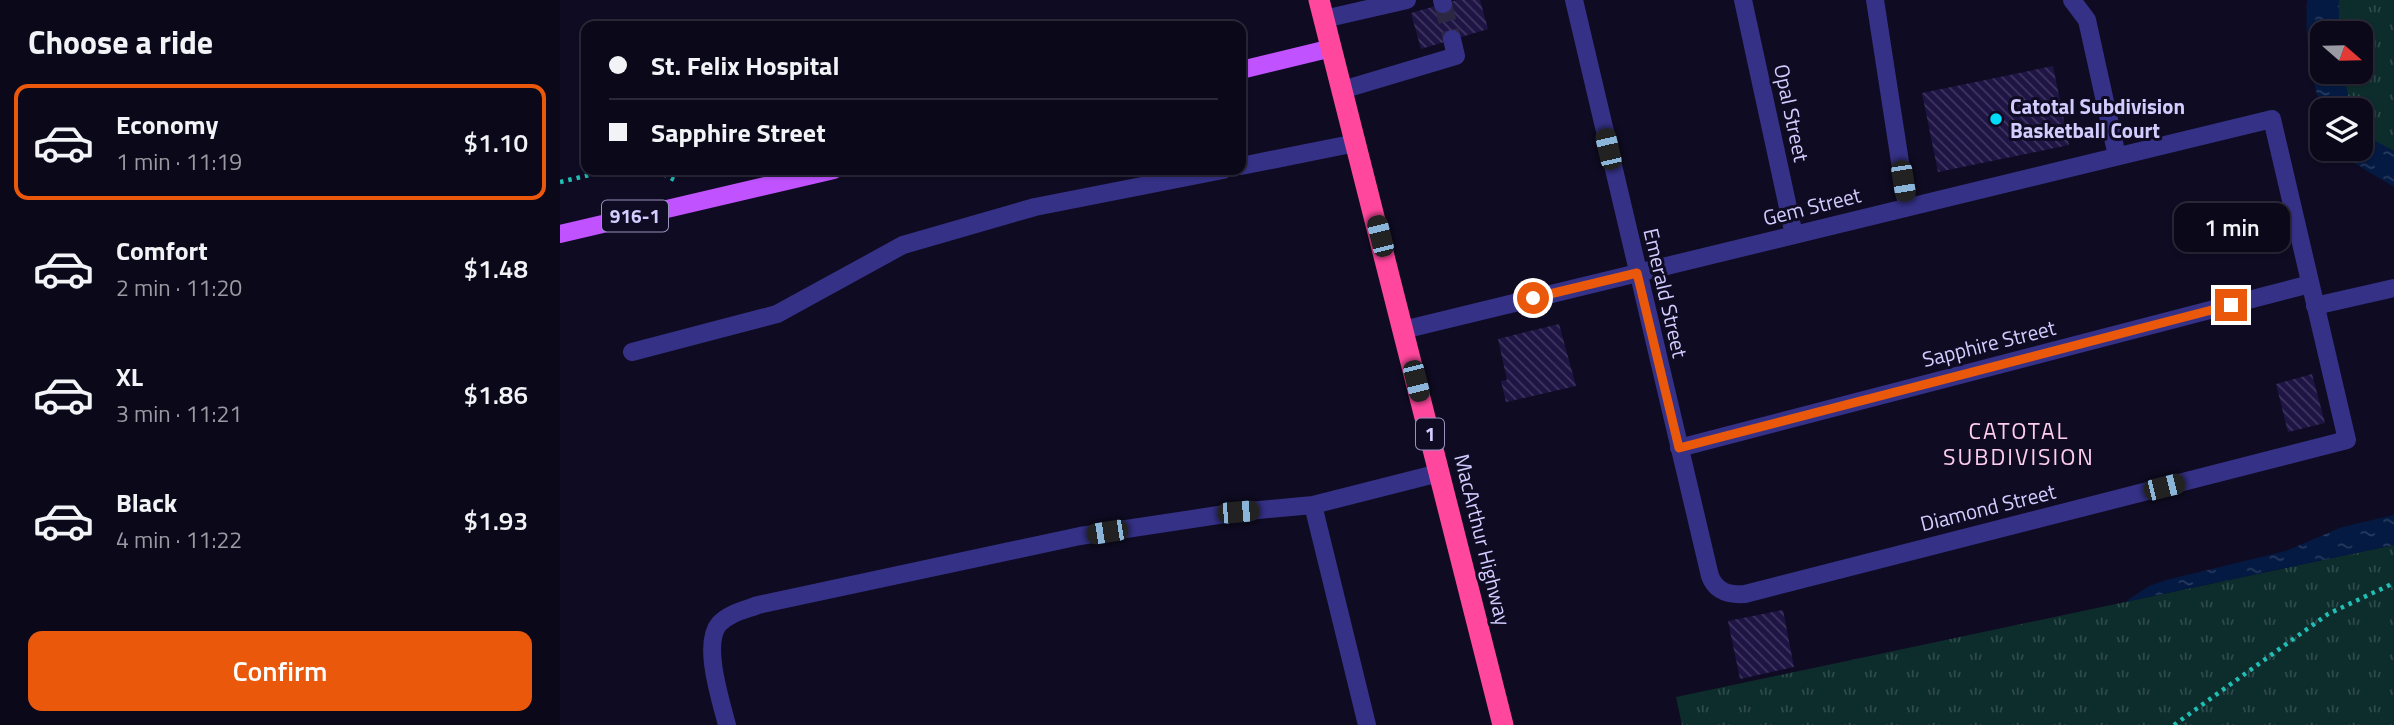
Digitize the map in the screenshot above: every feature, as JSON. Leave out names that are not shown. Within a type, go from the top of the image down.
[{"type":"highway","name":"MacArthur Highway","points":[[1322,10],[1503,725]]},
{"type":"main road","points":[[1246,69],[1332,48]]},
{"type":"main road","name":"916-1","points":[[560,234],[813,175]]},
{"type":"street","points":[[1322,10],[1407,0]]},
{"type":"street","name":"Emerald Street","points":[[1574,0],[1710,576],[1714,586],[1722,591]]},
{"type":"street","name":"Opal Street","points":[[1743,0],[1794,235]]},
{"type":"street","points":[[1875,0],[1907,207]]},
{"type":"street","points":[[2072,0],[2087,20],[2117,156]]},
{"type":"street","points":[[1342,90],[1456,57],[1452,39]]},
{"type":"street","name":"Gem Street","points":[[1403,330],[2272,119],[2310,284]]},
{"type":"street","points":[[1246,165],[1356,143]]},
{"type":"street","points":[[632,352],[777,314],[903,245],[1035,207],[1198,175]]},
{"type":"street","points":[[2310,284],[2315,306],[2394,288]]},
{"type":"street","name":"Sapphire Street","points":[[1679,448],[2310,284]]},
{"type":"street","name":"Diamond Street","points":[[1722,591],[1745,593],[2347,440],[2315,306]]},
{"type":"street","points":[[727,725],[714,673],[712,643],[717,625],[731,614],[758,605],[1080,536],[1238,512],[1313,505],[1439,473]]},
{"type":"street","points":[[1313,505],[1367,725]]},
{"type":"path","points":[[560,181],[588,175]]},
{"type":"path","points":[[2174,725],[2328,614],[2394,583]]},
{"type":"green space","points":[[2339,0],[2394,0],[2394,151],[2373,140],[2373,98],[2348,98],[2346,84],[2373,84],[2373,21],[2339,21]]},
{"type":"green space","points":[[2394,545],[2394,725],[1682,725],[1676,697]]},
{"type":"water","points":[[2307,0],[2339,0],[2339,21],[2310,21],[2310,60]]},
{"type":"water","points":[[2314,84],[2346,84],[2348,98],[2318,98]]},
{"type":"water","points":[[2373,140],[2394,151],[2394,187],[2352,161],[2373,161]]},
{"type":"water","points":[[2394,515],[2394,545],[2125,602],[2149,586],[2166,580],[2286,551],[2342,527]]},
{"type":"building","points":[[1457,0],[1480,0],[1488,29],[1421,49],[1411,13]]},
{"type":"building","name":"Catotal Subdivision Basketball Court","points":[[2053,66],[2069,145],[1938,172],[1922,93]]},
{"type":"building","points":[[1559,324],[1576,386],[1506,402],[1501,381],[1507,380],[1498,339]]},
{"type":"building","points":[[2312,374],[2325,423],[2288,432],[2276,384]]},
{"type":"building","points":[[1783,610],[1794,667],[1740,679],[1728,621]]},
{"type":"tunnel","points":[[1443,4],[1452,39]]},
{"type":"place","name":"Catotal Subdivision Basketball Court","points":[[1996,119]]},
{"type":"district","name":"CATOTAL SUBDIVISION","points":[[2019,444]]},
{"type":"route","points":[[1533,298],[1637,273],[1679,448],[2231,305]]}]
